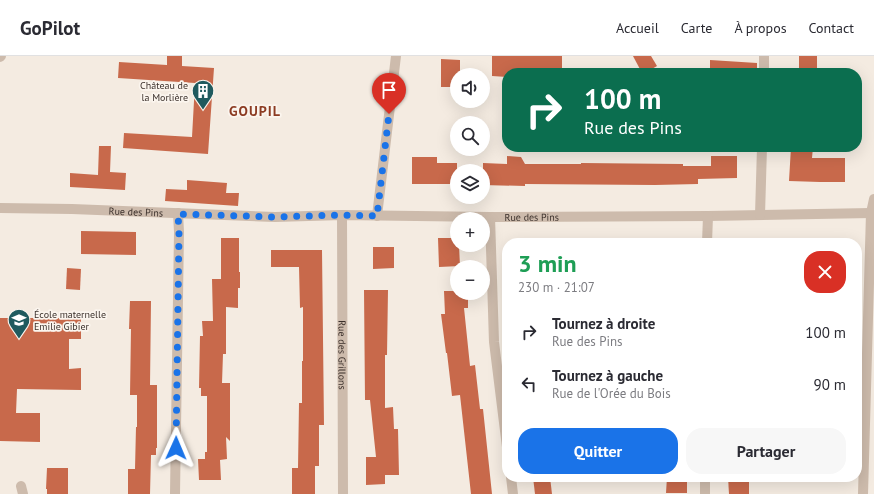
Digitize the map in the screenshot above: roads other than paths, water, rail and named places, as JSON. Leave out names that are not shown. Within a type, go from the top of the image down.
[{"type":"street","points":[[377,216],[396,56]]},
{"type":"street","points":[[764,56],[764,68]]},
{"type":"street","points":[[760,215],[762,152]]},
{"type":"street","points":[[863,494],[871,212],[874,199]]},
{"type":"street","name":"Rue des Pins","points":[[0,208],[72,209],[275,217],[342,215],[450,217]]},
{"type":"street","name":"Rue des Pins","points":[[490,217],[708,216],[871,212]]},
{"type":"street","points":[[175,494],[178,214]]},
{"type":"street","name":"Rue des Grillons","points":[[342,215],[343,494]]},
{"type":"street","points":[[707,238],[708,216]]},
{"type":"street","points":[[490,217],[494,342],[502,407]]},
{"type":"street","points":[[512,482],[513,494]]},
{"type":"street","points":[[705,482],[705,494]]},
{"type":"place","name":"Château de la Morlière","points":[[203,110]]},
{"type":"place","name":"École maternelle Emilie Gibier","points":[[19,340]]},
{"type":"district","name":"GOUPIL","points":[[255,111]]}]
